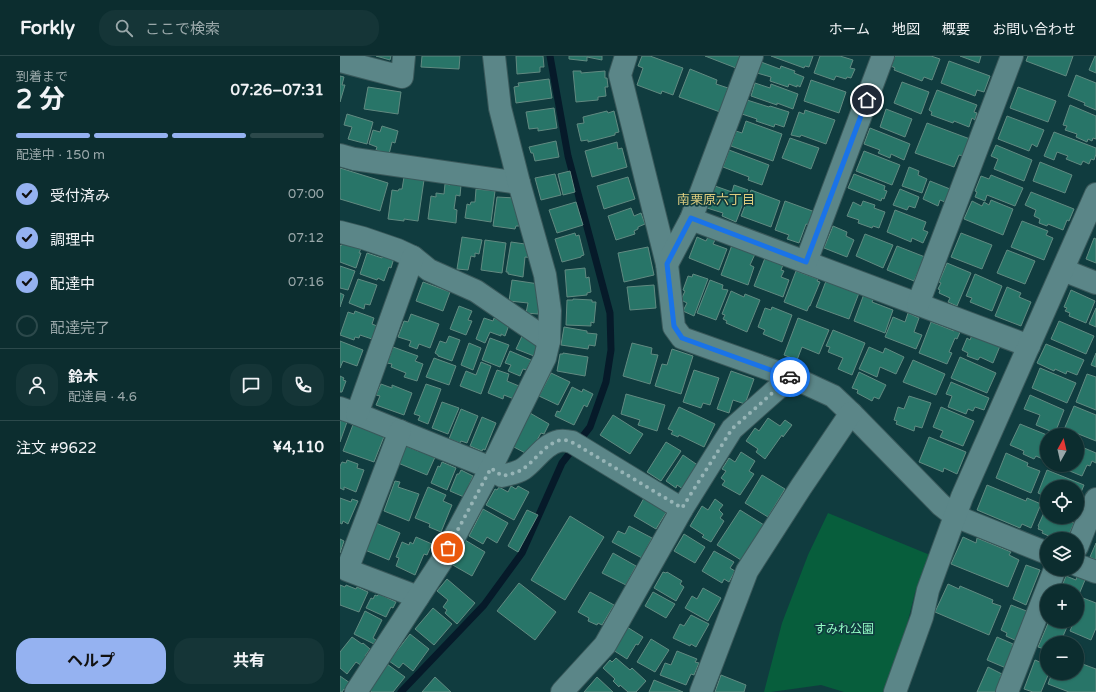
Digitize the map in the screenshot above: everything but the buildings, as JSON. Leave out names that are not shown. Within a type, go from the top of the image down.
[{"type":"street","points":[[340,61],[402,77],[404,56]]},
{"type":"street","points":[[356,692],[441,562],[491,468],[545,358],[549,341],[550,311],[545,275],[500,108],[494,56]]},
{"type":"street","points":[[626,56],[620,75],[667,264],[674,326],[682,338],[794,378],[833,396],[941,505],[956,516],[1040,549]]},
{"type":"street","points":[[667,264],[691,218],[752,56]]},
{"type":"street","points":[[806,262],[883,56]]},
{"type":"street","points":[[918,304],[1012,56]]},
{"type":"street","points":[[340,155],[354,159],[519,183]]},
{"type":"street","points":[[895,692],[922,618],[928,590],[962,498],[1096,194]]},
{"type":"street","points":[[691,218],[1029,346]]},
{"type":"street","points":[[340,232],[398,250],[413,257],[429,270],[476,292],[549,341]]},
{"type":"street","points":[[413,257],[349,411],[491,468],[502,476],[516,473],[524,469],[548,446],[560,440],[565,440],[577,445],[682,508]]},
{"type":"street","points":[[1063,270],[1096,283]]},
{"type":"street","points":[[562,692],[605,645],[682,508],[732,429],[778,388],[794,378]]},
{"type":"street","points":[[701,692],[748,570],[850,413]]},
{"type":"street","points":[[400,431],[347,570],[418,597]]},
{"type":"street","points":[[1083,532],[1096,499]]},
{"type":"street","points":[[1084,568],[1096,572]]},
{"type":"street","points":[[1007,692],[1052,576]]},
{"type":"green space","name":"すみれ公園","points":[[828,513],[930,555],[915,593],[902,644],[887,692],[844,692],[821,685],[764,692],[782,623],[808,555]]},
{"type":"waterway","points":[[401,692],[484,605],[522,553],[562,463],[590,427],[606,382],[611,350],[610,313],[568,156],[550,56]]},
{"type":"way so far","points":[[448,548],[491,468],[502,476],[516,473],[524,469],[548,446],[560,440],[572,442],[682,508],[732,429],[778,388],[794,378],[790,377]]},
{"type":"district","name":"南栗原六丁目","points":[[716,200]]},
{"type":"route","points":[[790,377],[682,338],[674,326],[667,264],[691,218],[806,262],[867,100]]}]
